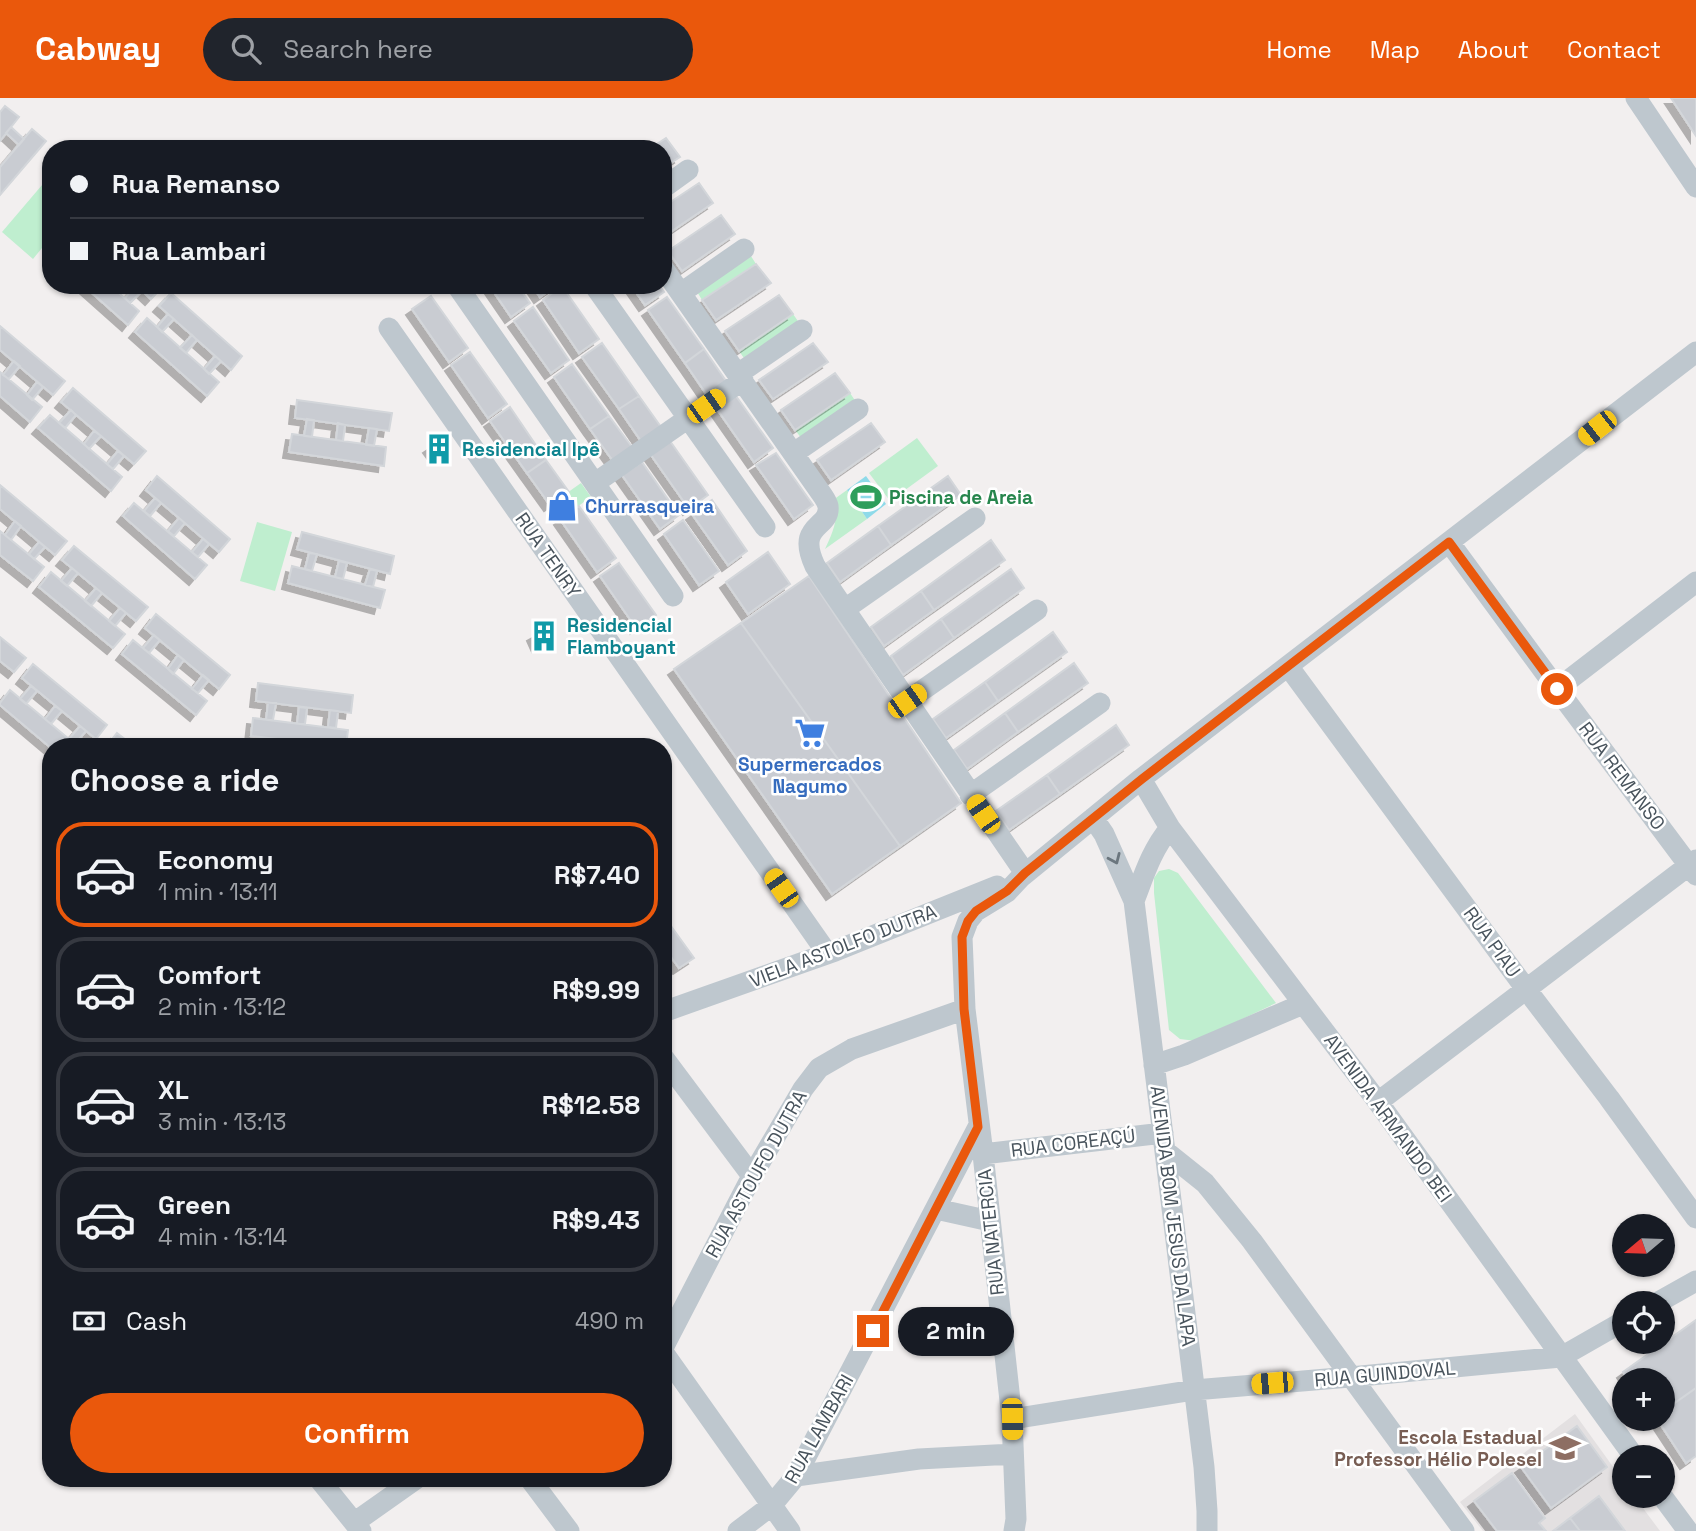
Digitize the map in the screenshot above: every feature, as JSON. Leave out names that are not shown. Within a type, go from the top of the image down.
[{"type":"street","points":[[1636,98],[1696,187]]},
{"type":"street","points":[[672,182],[688,170]]},
{"type":"street","points":[[681,293],[744,249]]},
{"type":"street","points":[[672,280],[823,496],[828,506],[826,518],[811,532],[808,543],[810,556],[1023,875]]},
{"type":"street","points":[[463,294],[673,596]]},
{"type":"street","points":[[600,294],[765,527]]},
{"type":"street","name":"RUA TENRY","points":[[389,328],[827,953]]},
{"type":"street","points":[[595,483],[688,419],[802,330]]},
{"type":"street","name":"RUA NATERCIA","points":[[1014,1531],[1016,1519],[1012,1419],[964,1009],[962,937],[968,921],[976,911],[1007,891],[1142,779],[1696,352]]},
{"type":"street","points":[[794,453],[858,409]]},
{"type":"street","points":[[845,609],[975,518]]},
{"type":"street","name":"RUA REMANSO","points":[[1449,542],[1557,689],[1694,867]]},
{"type":"street","points":[[1557,689],[1696,582]]},
{"type":"street","points":[[907,701],[1038,610]]},
{"type":"street","name":"RUA PIAU","points":[[1288,666],[1696,1218]]},
{"type":"street","points":[[970,795],[1100,703]]},
{"type":"street","name":"AVENIDA ARMANDO BEI","points":[[1142,779],[1170,828],[1378,1102],[1625,1445]]},
{"type":"street","name":"AVENIDA BOM JESUS DA LAPA","points":[[1093,818],[1104,834],[1134,901],[1204,1467],[1207,1531]]},
{"type":"street","name":"AVENIDA BOM JESUS DA LAPA","points":[[1134,901],[1153,852],[1170,828]]},
{"type":"street","points":[[1378,1102],[1526,989],[1694,867]]},
{"type":"street","name":"VIELA ASTOLFO DUTRA","points":[[672,1009],[827,953],[1023,875]]},
{"type":"street","points":[[1154,1065],[1184,1055],[1303,1004]]},
{"type":"street","name":"RUA ASTOUFO DUTRA","points":[[672,1332],[752,1176],[803,1089],[819,1068],[852,1049],[964,1009]]},
{"type":"street","points":[[672,1069],[752,1176]]},
{"type":"street","name":"RUA LAMBARI","points":[[738,1531],[771,1506],[796,1476],[978,1127]]},
{"type":"street","points":[[1164,1142],[1205,1183],[1252,1241],[1464,1531]]},
{"type":"street","name":"RUA COREAÇÚ","points":[[983,1154],[1164,1142]]},
{"type":"street","points":[[936,1209],[990,1221]]},
{"type":"street","points":[[1675,1293],[1696,1281]]},
{"type":"street","name":"RUA GUINDOVAL","points":[[1012,1419],[1194,1390],[1561,1357],[1612,1328]]},
{"type":"street","points":[[672,1384],[790,1531]]},
{"type":"street","points":[[796,1476],[919,1459],[1013,1454]]},
{"type":"street","points":[[326,1487],[358,1527],[406,1487]]},
{"type":"street","points":[[536,1487],[569,1531]]},
{"type":"street","points":[[1671,1508],[1688,1531]]},
{"type":"shaded area","name":"Escola Estadual Professor Hélio Polesel","points":[[1575,1414],[1612,1465],[1612,1508],[1643,1508],[1660,1531],[1483,1531],[1460,1502]]},
{"type":"green space","points":[[42,185],[42,248],[33,259],[2,232]]},
{"type":"green space","points":[[749,253],[756,264],[702,300],[696,290]]},
{"type":"green space","points":[[793,314],[800,324],[746,361],[739,351]]},
{"type":"green space","points":[[850,393],[856,402],[802,439],[795,430]]},
{"type":"green space","points":[[917,438],[938,466],[890,501],[869,473]]},
{"type":"green space","points":[[581,483],[591,497],[560,519],[550,505]]},
{"type":"green space","points":[[847,490],[867,519],[825,549],[836,518],[833,500]]},
{"type":"green space","points":[[257,522],[292,532],[275,591],[240,581]]},
{"type":"green space","points":[[1169,869],[1178,873],[1276,1003],[1196,1041],[1180,1039],[1169,1030],[1154,878],[1159,871]]},
{"type":"water","name":"Piscina de Areia","points":[[866,476],[886,504],[867,519],[847,490]]},
{"type":"building","points":[[1671,98],[1696,98],[1696,136]]},
{"type":"building","points":[[5,106],[19,117],[0,141],[0,112]]},
{"type":"building","points":[[11,127],[24,139],[19,145],[6,133]]},
{"type":"building","points":[[32,129],[45,140],[42,140],[42,146],[0,195],[0,167]]},
{"type":"building","points":[[672,146],[680,157],[672,162]]},
{"type":"building","points":[[699,183],[713,203],[672,231],[672,201]]},
{"type":"building","points":[[721,215],[735,234],[682,271],[672,257],[672,248]]},
{"type":"building","points":[[756,264],[771,283],[716,320],[702,300]]},
{"type":"building","points":[[93,294],[120,294],[139,311],[128,325]]},
{"type":"building","points":[[128,294],[139,294],[130,303],[125,298]]},
{"type":"building","points":[[172,294],[242,356],[231,370],[159,306]]},
{"type":"building","points":[[495,294],[524,294],[530,303],[511,317]]},
{"type":"building","points":[[551,294],[568,294],[599,339],[579,353],[543,300]]},
{"type":"building","points":[[637,294],[661,294],[645,305]]},
{"type":"building","points":[[779,295],[793,314],[739,351],[725,331]]},
{"type":"building","points":[[431,296],[468,348],[449,362],[412,309]]},
{"type":"building","points":[[667,297],[704,349],[685,363],[648,310]]},
{"type":"building","points":[[533,307],[569,360],[551,373],[514,321]]},
{"type":"building","points":[[168,314],[174,319],[162,332],[157,327]]},
{"type":"building","points":[[147,318],[219,382],[207,396],[135,332]]},
{"type":"building","points":[[0,326],[65,381],[53,395],[0,350]]},
{"type":"building","points":[[192,335],[197,340],[186,353],[180,348]]},
{"type":"building","points":[[602,343],[639,396],[619,409],[582,357]]},
{"type":"building","points":[[813,343],[828,362],[773,399],[759,380]]},
{"type":"building","points":[[704,349],[726,381],[707,395],[685,363]]},
{"type":"building","points":[[470,352],[507,404],[488,418],[451,365]]},
{"type":"building","points":[[215,356],[221,361],[209,374],[204,369]]},
{"type":"building","points":[[14,361],[20,366],[9,379],[3,375]]},
{"type":"building","points":[[572,364],[609,416],[590,429],[554,377]]},
{"type":"building","points":[[0,372],[42,407],[30,422],[0,396]]},
{"type":"building","points":[[835,373],[850,393],[795,430],[781,410]]},
{"type":"building","points":[[37,382],[43,387],[32,400],[27,395]]},
{"type":"building","points":[[73,388],[146,451],[134,464],[61,402]]},
{"type":"building","points":[[639,396],[661,427],[641,441],[619,409]]},
{"type":"building","points":[[736,396],[773,448],[754,462],[717,409]]},
{"type":"building","points":[[297,400],[392,413],[389,431],[295,418]]},
{"type":"building","points":[[510,407],[546,460],[527,473],[490,421]]},
{"type":"building","points":[[71,410],[76,415],[65,428],[59,423]]},
{"type":"building","points":[[50,415],[122,477],[111,491],[38,428]]},
{"type":"building","points":[[609,416],[632,447],[613,461],[590,429]]},
{"type":"building","points":[[307,419],[314,420],[312,437],[304,436]]},
{"type":"building","points":[[338,423],[345,425],[343,441],[336,440]]},
{"type":"building","points":[[871,423],[885,442],[831,480],[817,460]]},
{"type":"building","points":[[369,428],[377,429],[374,446],[366,445]]},
{"type":"building","points":[[94,431],[101,436],[89,449],[84,444]]},
{"type":"building","points":[[292,434],[386,447],[384,466],[289,452]]},
{"type":"building","name":"Residencial Ipê","points":[[441,439],[449,450],[437,458],[429,447]]},
{"type":"building","points":[[670,441],[708,495],[689,509],[651,455]]},
{"type":"building","points":[[118,451],[124,456],[113,469],[107,464]]},
{"type":"building","points":[[776,453],[813,505],[794,519],[756,465]]},
{"type":"building","points":[[546,460],[569,492],[550,505],[527,473]]},
{"type":"building","points":[[642,462],[679,515],[660,529],[622,475]]},
{"type":"building","points":[[157,476],[230,539],[219,552],[146,490]]},
{"type":"building","points":[[948,476],[961,495],[891,545],[878,526]]},
{"type":"building","points":[[0,485],[67,541],[55,555],[0,509]]},
{"type":"building","points":[[155,498],[161,503],[150,516],[144,511]]},
{"type":"building","name":"Churrasqueira","points":[[565,498],[570,506],[559,514],[554,506]]},
{"type":"building","points":[[712,500],[747,551],[728,565],[692,514]]},
{"type":"building","points":[[134,503],[207,565],[195,579],[123,516]]},
{"type":"building","points":[[579,506],[616,558],[597,572],[560,519]]},
{"type":"building","points":[[179,518],[185,523],[174,536],[168,531]]},
{"type":"building","points":[[683,520],[719,571],[699,585],[664,534]]},
{"type":"building","points":[[15,521],[21,526],[11,540],[5,535]]},
{"type":"building","points":[[878,526],[891,545],[840,582],[827,563]]},
{"type":"building","points":[[0,531],[44,567],[33,581],[0,555]]},
{"type":"building","points":[[302,532],[394,556],[390,574],[297,549]]},
{"type":"building","points":[[203,539],[209,544],[198,557],[192,552]]},
{"type":"building","points":[[991,540],[1005,560],[934,610],[921,591]]},
{"type":"building","points":[[39,542],[45,547],[34,559],[29,554]]},
{"type":"building","points":[[74,546],[148,607],[136,621],[62,560]]},
{"type":"building","points":[[768,552],[790,584],[748,614],[726,582]]},
{"type":"building","points":[[309,553],[317,554],[312,571],[305,569]]},
{"type":"building","points":[[339,561],[347,563],[343,579],[335,577]]},
{"type":"building","points":[[619,563],[656,615],[636,628],[600,576]]},
{"type":"building","points":[[292,566],[385,590],[380,608],[288,583]]},
{"type":"building","points":[[72,568],[78,573],[67,586],[61,581]]},
{"type":"building","points":[[370,569],[377,571],[373,587],[365,585]]},
{"type":"building","points":[[1011,569],[1024,588],[954,638],[941,619]]},
{"type":"building","points":[[51,572],[125,634],[113,648],[39,587]]},
{"type":"building","points":[[809,576],[961,803],[900,846],[741,623]]},
{"type":"building","points":[[96,588],[102,593],[91,606],[85,601]]},
{"type":"building","points":[[921,591],[934,610],[884,646],[871,627]]},
{"type":"building","points":[[120,608],[126,613],[115,626],[109,621]]},
{"type":"building","points":[[156,614],[230,675],[219,689],[145,628]]},
{"type":"building","points":[[941,619],[954,638],[903,675],[891,656]]},
{"type":"building","points":[[741,623],[900,846],[832,894],[674,669]]},
{"type":"building","name":"Residencial Flamboyant","points":[[549,626],[555,637],[538,646],[533,635]]},
{"type":"building","points":[[1053,632],[1067,652],[998,701],[985,682]]},
{"type":"building","points":[[154,635],[160,640],[149,653],[143,648]]},
{"type":"building","points":[[0,637],[26,658],[14,672],[0,661]]},
{"type":"building","points":[[133,640],[207,701],[196,715],[122,654]]},
{"type":"building","points":[[178,655],[184,660],[173,674],[168,669]]},
{"type":"building","points":[[1074,663],[1088,683],[1018,732],[1005,713]]},
{"type":"building","points":[[33,664],[107,725],[95,738],[22,678]]},
{"type":"building","points":[[203,675],[209,680],[198,693],[192,689]]},
{"type":"building","points":[[985,682],[998,701],[946,738],[933,719]]},
{"type":"building","points":[[258,683],[353,695],[351,713],[256,701]]},
{"type":"building","points":[[31,686],[37,691],[26,704],[20,699]]},
{"type":"building","points":[[10,690],[68,738],[42,738],[42,740],[0,703]]},
{"type":"building","points":[[268,703],[276,703],[273,720],[266,720]]},
{"type":"building","points":[[55,706],[62,711],[51,724],[45,719]]},
{"type":"building","points":[[299,707],[307,708],[305,724],[297,724]]},
{"type":"building","points":[[330,710],[338,711],[336,728],[328,727]]},
{"type":"building","points":[[1005,713],[1018,732],[967,769],[954,750]]},
{"type":"building","points":[[253,718],[348,730],[347,738],[251,736]]},
{"type":"building","points":[[1116,725],[1129,745],[1060,794],[1047,775]]},
{"type":"building","points":[[80,726],[86,731],[80,738],[70,738]]},
{"type":"building","points":[[1047,775],[1060,794],[1009,830],[996,811]]},
{"type":"building","points":[[672,927],[694,958],[679,968],[672,958]]},
{"type":"building","points":[[1696,1320],[1696,1388],[1675,1403],[1675,1368],[1629,1368],[1648,1354],[1675,1354],[1675,1335]]},
{"type":"building","points":[[1696,1388],[1696,1456],[1686,1463],[1665,1431],[1675,1431],[1675,1403]]},
{"type":"building","points":[[1577,1426],[1607,1467],[1551,1508],[1521,1467]]},
{"type":"building","points":[[1512,1473],[1545,1518],[1539,1523],[1546,1531],[1497,1531],[1474,1501]]},
{"type":"building","points":[[1599,1496],[1625,1531],[1580,1531],[1570,1518]]},
{"type":"building","points":[[1570,1518],[1580,1531],[1553,1531]]},
{"type":"place","name":"Residencial Ipê","points":[[439,449]]},
{"type":"place","name":"Piscina de Areia","points":[[866,497]]},
{"type":"place","name":"Churrasqueira","points":[[562,506]]},
{"type":"place","name":"Residencial Flamboyant","points":[[544,636]]},
{"type":"place","name":"Supermercados Nagumo","points":[[810,733]]},
{"type":"place","name":"Escola Estadual Professor Hélio Polesel","points":[[1565,1448]]},
{"type":"route","points":[[873,1331],[978,1127],[964,1009],[962,937],[968,921],[976,911],[1007,891],[1025,873],[1142,779],[1449,542],[1557,689]]}]
